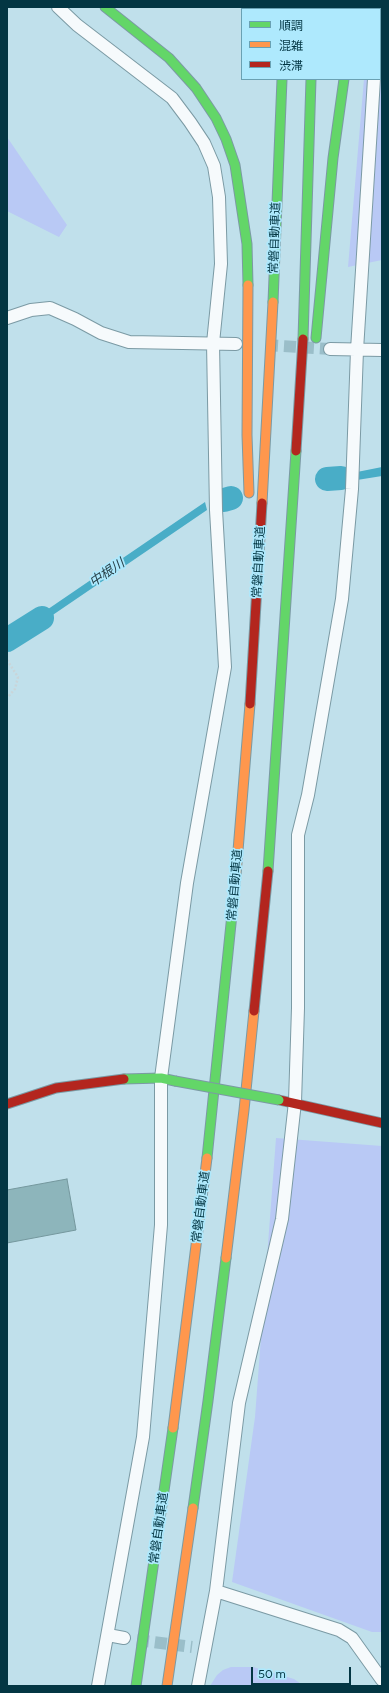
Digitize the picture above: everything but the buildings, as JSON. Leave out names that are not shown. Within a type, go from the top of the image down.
[{"type":"main road","points":[[105,7],[169,58],[196,88],[216,118],[226,139],[235,165],[247,244],[247,435],[250,504]]},
{"type":"main road","name":"常磐自動車道","points":[[136,1686],[178,1391],[213,1106],[237,867],[255,636],[274,275],[282,80]]},
{"type":"main road","points":[[166,1686],[208,1401],[244,1110],[268,867],[290,556],[302,338],[311,80]]},
{"type":"main road","points":[[315,348],[333,158],[344,80]]},
{"type":"main road","points":[[290,556],[309,402]]},
{"type":"main road","points":[[251,535],[255,636]]},
{"type":"main road","points":[[7,1104],[56,1088],[130,1078],[161,1078],[295,1102],[382,1123]]},
{"type":"street","points":[[58,7],[77,25],[172,98],[204,143],[214,166],[219,197],[221,264],[213,343],[216,510],[225,667],[187,883],[161,1078],[162,1225],[143,1437],[98,1686]]},
{"type":"street","points":[[198,1686],[216,1591],[238,1403],[282,1219],[295,1102],[298,1008],[298,835],[308,795],[342,599],[353,476],[357,350],[374,80]]},
{"type":"street","points":[[7,318],[31,310],[50,308],[101,333],[129,342],[236,344]]},
{"type":"street","points":[[330,349],[382,350]]},
{"type":"street","points":[[216,1591],[339,1630],[352,1638],[382,1680]]},
{"type":"street","points":[[108,1635],[124,1638]]},
{"type":"street","points":[[192,1647],[204,1650]]},
{"type":"path","points":[[7,660],[18,677],[15,690],[7,698]]},
{"type":"shaded area","points":[[382,7],[382,260],[348,267],[364,80],[381,80],[381,8],[370,8]]},
{"type":"shaded area","points":[[7,137],[67,225],[59,237],[7,211]]},
{"type":"shaded area","points":[[276,1138],[382,1146],[382,1632],[372,1632],[232,1582],[255,1417]]},
{"type":"shaded area","points":[[231,1667],[253,1667],[294,1679],[304,1686],[210,1686],[217,1675],[223,1670]]},
{"type":"water","points":[[382,467],[382,476],[357,480],[357,472]]},
{"type":"water","points":[[205,502],[207,510],[16,640],[13,633]]},
{"type":"waterway","name":"中根川","points":[[327,479],[341,478]]},
{"type":"waterway","name":"中根川","points":[[224,500],[231,498]]},
{"type":"waterway","name":"中根川","points":[[7,640],[42,618]]},
{"type":"tunnel","points":[[266,345],[330,349]]},
{"type":"tunnel","points":[[137,1640],[192,1647]]},
{"type":"traffic: fast","points":[[105,7],[169,58],[196,88],[216,118],[226,139],[235,165],[247,244],[248,285]]},
{"type":"traffic: fast","points":[[273,302],[282,80]]},
{"type":"traffic: fast","points":[[303,339],[311,80]]},
{"type":"traffic: fast","points":[[316,338],[333,158],[344,80]]},
{"type":"traffic: fast","points":[[268,871],[296,451]]},
{"type":"traffic: fast","points":[[207,1158],[236,875]]},
{"type":"traffic: fast","points":[[124,1079],[161,1078],[175,1081]]},
{"type":"traffic: fast","points":[[175,1081],[279,1100]]},
{"type":"traffic: fast","points":[[193,1508],[226,1258]]},
{"type":"traffic: fast","points":[[136,1686],[173,1428]]},
{"type":"traffic: slow","points":[[248,285],[247,435],[249,493]]},
{"type":"traffic: slow","points":[[262,503],[273,302]]},
{"type":"traffic: slow","points":[[236,875],[250,704]]},
{"type":"traffic: slow","points":[[226,1258],[244,1110],[254,1011]]},
{"type":"traffic: slow","points":[[173,1428],[207,1158]]},
{"type":"traffic: slow","points":[[167,1686],[193,1508]]},
{"type":"traffic: jam","points":[[296,451],[303,339]]},
{"type":"traffic: jam","points":[[250,704],[262,503]]},
{"type":"traffic: jam","points":[[254,1011],[268,871]]},
{"type":"traffic: jam","points":[[7,1104],[56,1088],[124,1079]]},
{"type":"traffic: jam","points":[[279,1100],[382,1123]]}]
